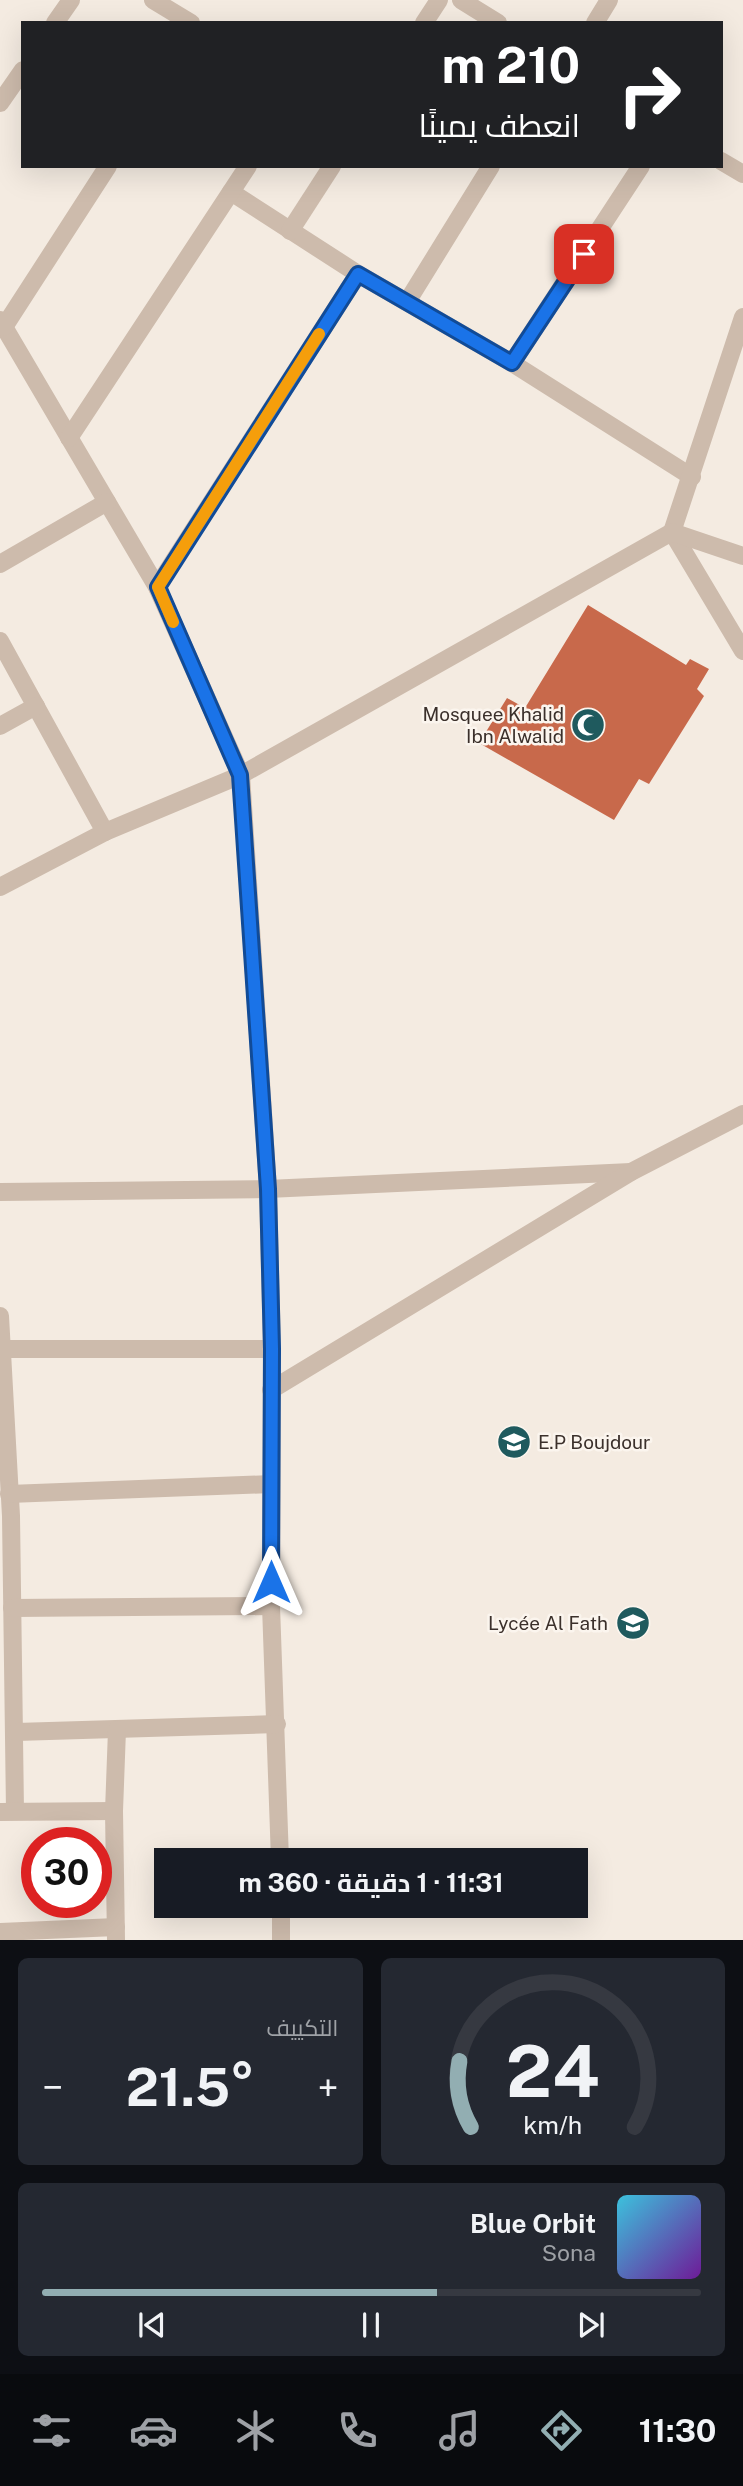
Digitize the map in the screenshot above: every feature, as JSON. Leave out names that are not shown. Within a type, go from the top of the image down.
[{"type":"street","points":[[56,21],[71,0]]},
{"type":"street","points":[[153,0],[188,21]]},
{"type":"street","points":[[425,21],[439,0]]},
{"type":"street","points":[[596,21],[609,0]]},
{"type":"street","points":[[468,2],[495,21]]},
{"type":"street","points":[[0,103],[21,73]]},
{"type":"street","points":[[723,162],[743,174]]},
{"type":"street","points":[[107,168],[2,323],[158,587],[240,775],[268,1189],[272,1349],[271,1606],[279,1848]]},
{"type":"street","points":[[69,438],[247,168]]},
{"type":"street","points":[[290,231],[331,168]]},
{"type":"street","points":[[407,302],[490,168]]},
{"type":"street","points":[[512,363],[640,168]]},
{"type":"street","points":[[230,192],[358,274],[512,363],[692,477]]},
{"type":"street","points":[[158,587],[358,274]]},
{"type":"street","points":[[0,887],[105,832],[240,775],[672,532],[735,369],[743,317]]},
{"type":"street","points":[[0,564],[107,502]]},
{"type":"street","points":[[672,532],[743,556]]},
{"type":"street","points":[[672,532],[743,651]]},
{"type":"street","points":[[0,641],[105,832]]},
{"type":"street","points":[[0,726],[36,706]]},
{"type":"street","points":[[271,1390],[631,1172],[743,1114]]},
{"type":"street","points":[[0,1192],[268,1189],[631,1172]]},
{"type":"street","points":[[0,1316],[9,1494],[5,1516],[12,1608],[16,1731],[7,1812],[114,1811]]},
{"type":"street","points":[[1,1349],[272,1349]]},
{"type":"street","points":[[9,1494],[271,1484]]},
{"type":"street","points":[[12,1608],[271,1606]]},
{"type":"street","points":[[16,1731],[276,1724]]},
{"type":"street","points":[[0,1932],[116,1934],[114,1811],[117,1730]]},
{"type":"street","points":[[281,1918],[281,1940]]},
{"type":"building","name":"Mosquee Khalid Ibn Alwalid","points":[[588,605],[686,665],[690,659],[709,669],[697,689],[704,696],[649,784],[639,779],[614,820],[479,743],[507,698],[525,708]]},
{"type":"slow traffic","points":[[173,622],[158,587],[319,334]]},
{"type":"place","name":"Mosquee Khalid Ibn Alwalid","points":[[588,725]]},
{"type":"place","name":"E.P Boujdour","points":[[514,1442]]},
{"type":"place","name":"Lycée Al Fath","points":[[633,1623]]},
{"type":"route","points":[[271,1582],[272,1349],[268,1189],[240,775],[158,587],[358,274],[512,363],[584,254]]}]
